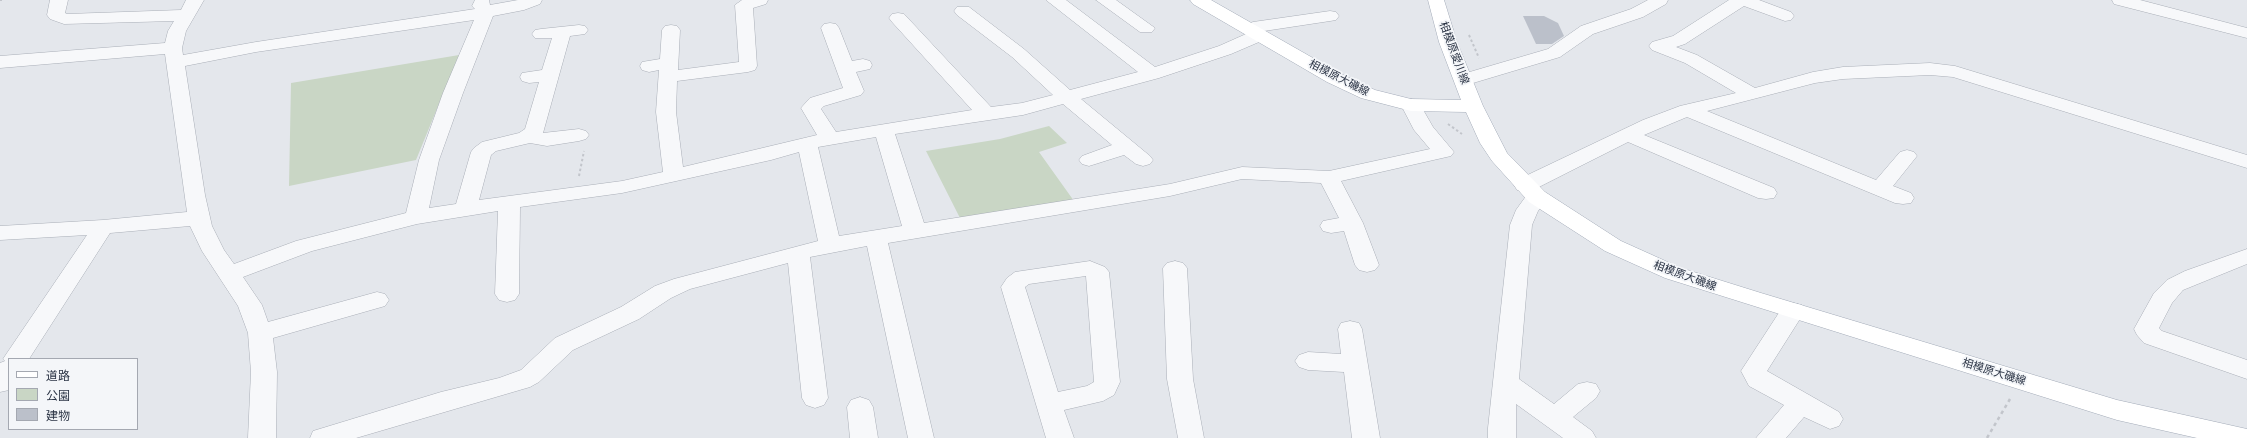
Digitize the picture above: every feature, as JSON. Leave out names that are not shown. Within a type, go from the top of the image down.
[{"type":"main road","name":"相模原大磯線","points":[[1198,0],[1352,88],[1382,99],[1411,104],[1473,106],[1490,143],[1499,157],[1531,191],[1590,233],[1639,258],[1713,287],[2117,410],[2242,438]]},
{"type":"main road","name":"相模原愛川線","points":[[1436,0],[1448,42],[1473,106]]},
{"type":"street","points":[[59,0],[56,15],[64,19],[190,7]]},
{"type":"street","points":[[3,66],[175,55],[256,47],[484,7],[494,10],[518,6],[534,0]]},
{"type":"street","points":[[649,66],[670,70],[749,71],[744,5],[760,0]]},
{"type":"street","points":[[1463,80],[1554,53],[1587,30],[1637,13],[1660,0]]},
{"type":"street","points":[[1741,0],[1679,40],[1658,46],[1692,59],[1753,95]]},
{"type":"street","points":[[1744,0],[1785,16]]},
{"type":"street","points":[[2120,0],[2247,33]]},
{"type":"street","points":[[1054,4],[1092,36],[1152,74]]},
{"type":"street","points":[[1103,4],[1146,28]]},
{"type":"street","points":[[190,7],[176,31],[175,55],[185,140],[198,218],[213,251],[250,304],[260,333],[264,372],[262,438]]},
{"type":"street","points":[[416,217],[429,160],[484,7]]},
{"type":"street","points":[[963,10],[975,28],[1009,56],[1066,97],[1143,160]]},
{"type":"street","points":[[230,274],[304,246],[416,217],[466,208],[622,187],[771,154],[817,141],[1023,109],[1152,74],[1225,50],[1255,32],[1259,26],[1330,16]]},
{"type":"street","points":[[909,22],[929,61],[985,114]]},
{"type":"street","points":[[530,137],[534,132],[550,75],[571,30],[541,34]]},
{"type":"street","points":[[671,30],[670,70],[657,114],[674,175]]},
{"type":"street","points":[[817,141],[827,132],[811,108],[814,98],[854,91],[854,67],[837,31]]},
{"type":"street","points":[[1502,438],[1501,428],[1521,226],[1527,210],[1531,191],[1628,135],[1664,118],[1686,110],[1753,95],[1812,78],[1844,73],[1943,70],[2247,162]]},
{"type":"street","points":[[528,77],[550,75]]},
{"type":"street","points":[[323,438],[441,402],[504,386],[521,380],[530,376],[564,344],[630,313],[654,297],[672,288],[728,271],[830,246],[915,231],[1027,215],[1170,190],[1242,173],[1329,176],[1444,152],[1424,130],[1411,104]]},
{"type":"street","points":[[1686,110],[1903,198]]},
{"type":"street","points":[[884,130],[915,231]]},
{"type":"street","points":[[466,208],[481,152],[484,149],[495,144],[530,137],[547,140],[579,135]]},
{"type":"street","points":[[1628,135],[1766,193]]},
{"type":"street","points":[[817,141],[830,246]]},
{"type":"street","points":[[1089,160],[1126,147]]},
{"type":"street","points":[[1880,189],[1907,156]]},
{"type":"street","points":[[1329,176],[1341,225],[1367,265]]},
{"type":"street","points":[[507,294],[509,202]]},
{"type":"street","points":[[0,233],[103,227],[198,218]]},
{"type":"street","points":[[17,358],[103,227]]},
{"type":"street","points":[[876,238],[921,438]]},
{"type":"street","points":[[798,254],[815,398]]},
{"type":"street","points":[[2247,256],[2193,276],[2175,285],[2162,299],[2146,330],[2153,337],[2247,370]]},
{"type":"street","points":[[1049,404],[1094,394],[1105,388],[1107,382],[1097,272],[1090,268],[1023,277],[1015,283],[1013,288],[1049,404],[1060,438]]},
{"type":"street","points":[[1175,268],[1180,379],[1191,438]]},
{"type":"street","points":[[260,333],[377,300]]},
{"type":"street","points":[[1793,311],[1754,371],[1758,379],[1830,419]]},
{"type":"street","points":[[1350,330],[1366,438]]},
{"type":"street","points":[[1308,360],[1355,364]]},
{"type":"street","points":[[0,383],[8,371]]},
{"type":"street","points":[[1506,383],[1582,438]]},
{"type":"street","points":[[1554,418],[1587,391]]},
{"type":"street","points":[[1770,438],[1801,402]]},
{"type":"street","points":[[860,407],[864,438]]},
{"type":"path","points":[[1468,33],[1484,74]]},
{"type":"path","points":[[576,194],[586,140],[579,135]]},
{"type":"path","points":[[1987,438],[2012,395]]},
{"type":"green space","points":[[459,55],[416,160],[289,186],[291,83]]},
{"type":"green space","points":[[1049,126],[1067,143],[1039,152],[1074,201],[961,220],[926,151],[1000,139]]},
{"type":"building","points":[[1523,16],[1544,16],[1558,23],[1564,36],[1552,44],[1536,44]]}]
